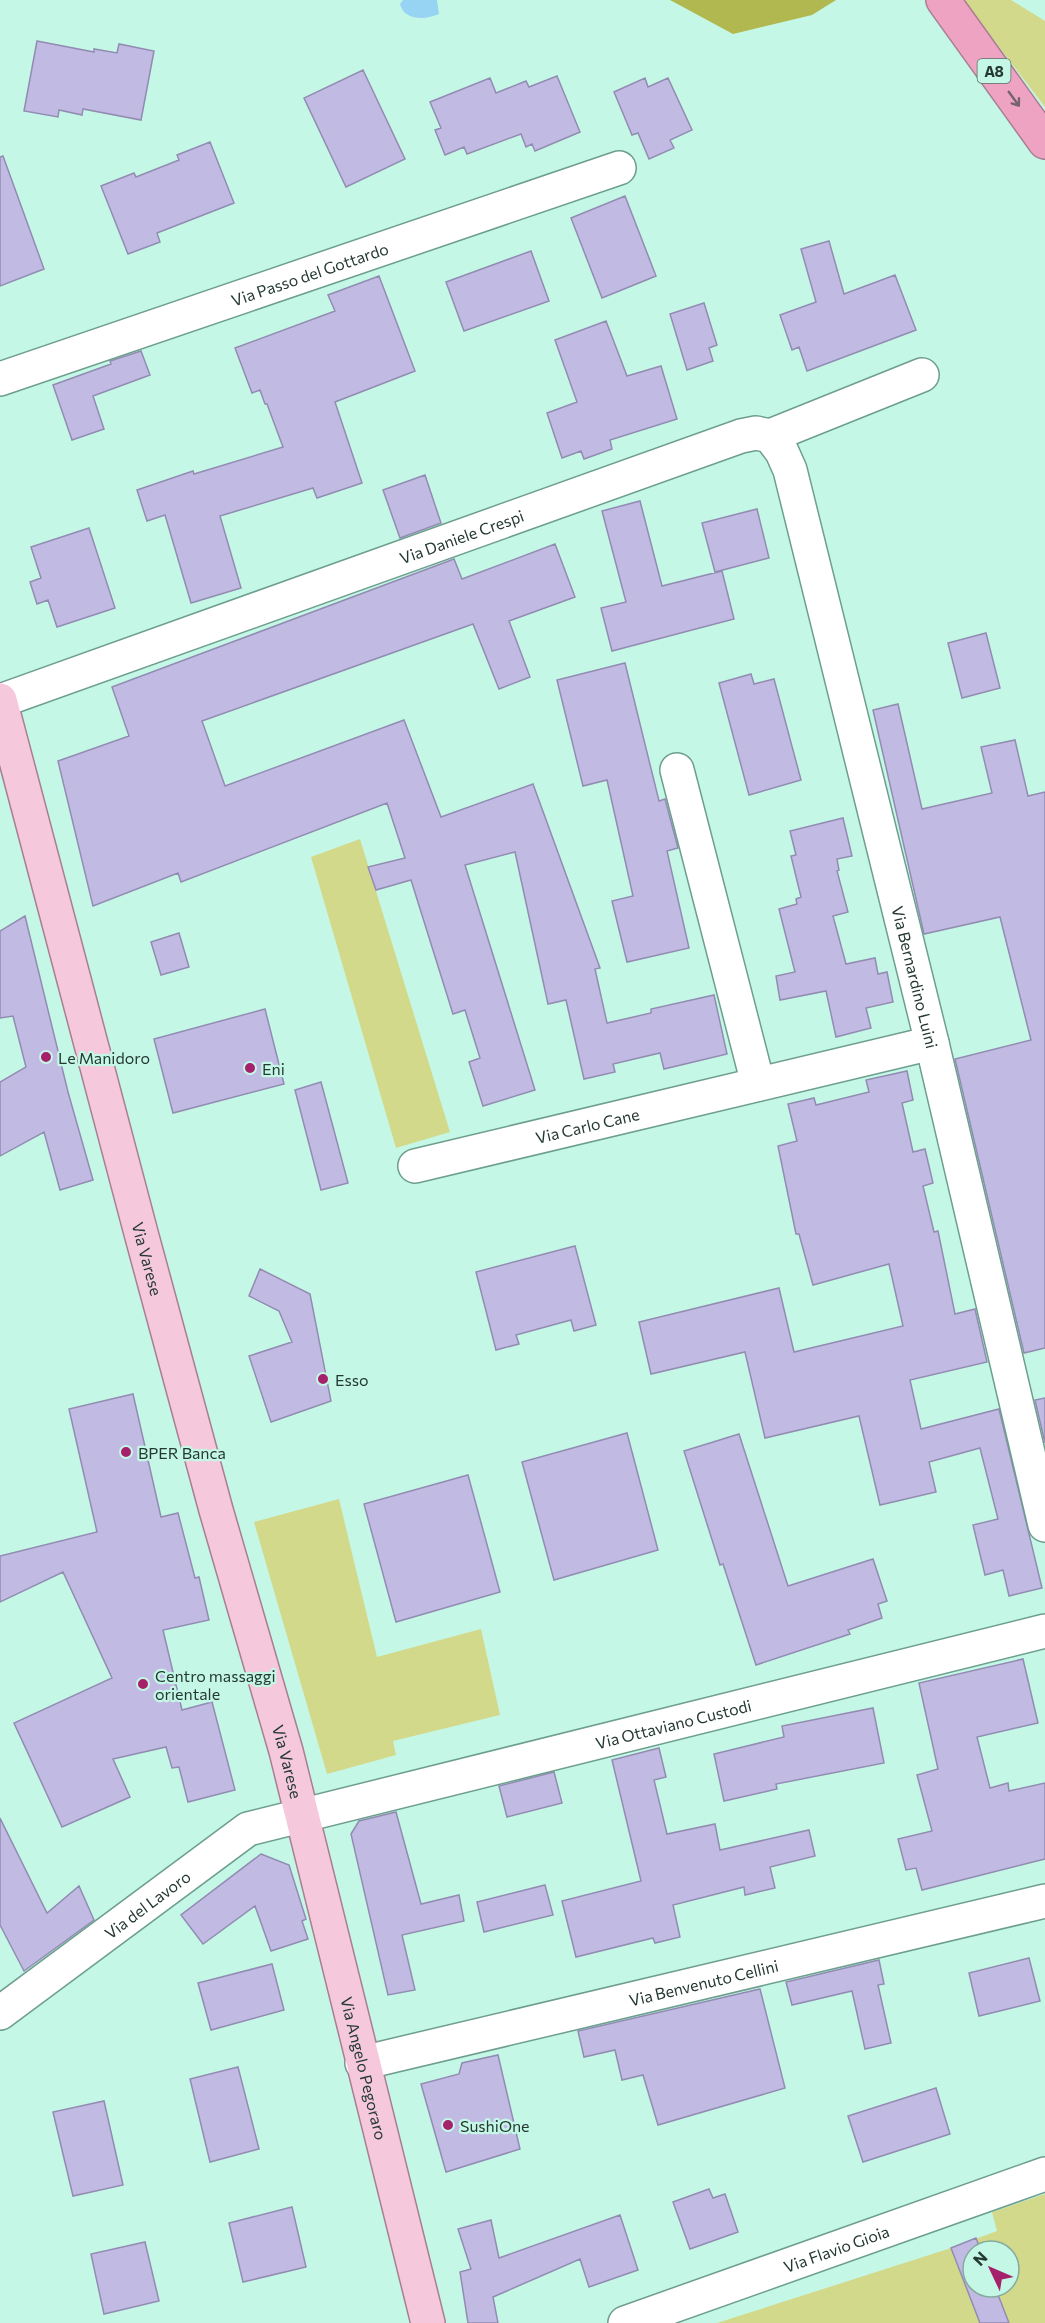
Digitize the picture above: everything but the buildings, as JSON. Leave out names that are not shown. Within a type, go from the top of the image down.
[{"type":"highway","name":"A8","points":[[943,0],[1045,142]]},
{"type":"main road","name":"Via Varese","points":[[0,701],[141,1233],[302,1814]]},
{"type":"main road","name":"Via Angelo Pegoraro","points":[[302,1814],[428,2323]]},
{"type":"street","name":"Via Passo del Gottardo","points":[[0,379],[619,168]]},
{"type":"street","name":"Via Daniele Crespi","points":[[0,701],[741,436],[756,433],[770,436],[922,375]]},
{"type":"street","name":"Via Bernardino Luini","points":[[770,436],[782,452],[790,470],[932,1043],[1045,1525]]},
{"type":"street","points":[[676,770],[758,1084]]},
{"type":"street","name":"Via Carlo Cane","points":[[416,1166],[932,1043]]},
{"type":"street","name":"Via Ottaviano Custodi","points":[[302,1814],[1045,1631]]},
{"type":"street","name":"Via del Lavoro","points":[[0,2013],[248,1829],[302,1814]]},
{"type":"street","name":"Via Benvenuto Cellini","points":[[362,2062],[1045,1900]]},
{"type":"street","name":"Via Flavio Gioia","points":[[625,2323],[1045,2174]]},
{"type":"green space","points":[[670,0],[836,0],[812,15],[733,34]]},
{"type":"green space","points":[[963,0],[1011,0],[1045,21],[1045,107]]},
{"type":"green space","points":[[360,839],[450,1132],[396,1148],[311,857]]},
{"type":"green space","points":[[339,1499],[377,1657],[481,1629],[500,1715],[393,1741],[396,1755],[327,1774],[254,1522]]},
{"type":"green space","points":[[1045,2194],[1045,2323],[717,2323],[961,2244],[961,2299],[1021,2299],[1021,2239],[975,2239],[997,2231],[992,2212]]},
{"type":"water","points":[[403,0],[437,0],[439,14],[416,18],[402,10],[400,4]]},
{"type":"place","name":"Le Manidoro","points":[[46,1057]]},
{"type":"place","name":"Eni","points":[[250,1068]]},
{"type":"place","name":"Esso","points":[[323,1379]]},
{"type":"place","name":"BPER Banca","points":[[126,1452]]},
{"type":"place","name":"Centro massaggi orientale","points":[[143,1684]]},
{"type":"place","name":"SushiOne","points":[[448,2125]]}]
